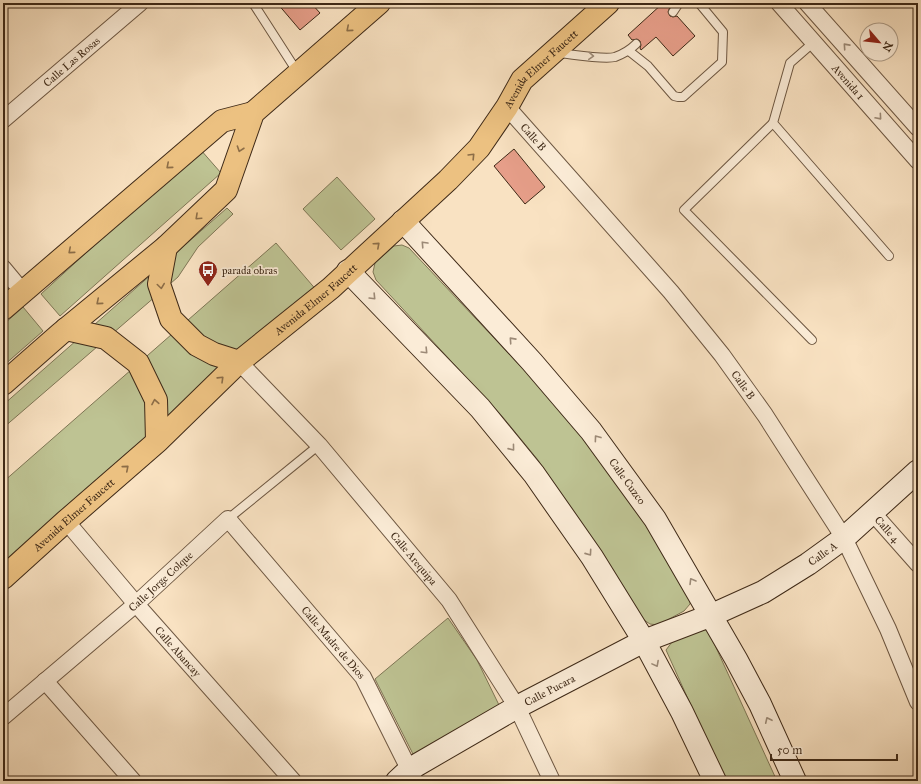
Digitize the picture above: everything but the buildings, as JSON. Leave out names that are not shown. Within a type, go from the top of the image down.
[{"type":"main road","name":"Avenida Elmer Faucett","points":[[3,578],[157,441],[238,362],[330,288],[448,180],[479,148],[507,107],[522,80],[608,3]]},
{"type":"main road","points":[[3,309],[222,121],[253,113],[299,73],[368,6]]},
{"type":"main road","points":[[3,384],[66,329],[166,247],[226,190],[253,113]]},
{"type":"main road","points":[[166,247],[159,284],[171,319],[197,345],[214,354],[238,362]]},
{"type":"main road","points":[[66,329],[106,338],[138,363],[156,400],[157,441]]},
{"type":"street","name":"Calle Las Rosas","points":[[3,120],[140,3]]},
{"type":"street","name":"Avenida 1","points":[[779,3],[918,161]]},
{"type":"street","name":"Avenida 1","points":[[807,3],[918,128]]},
{"type":"street","name":"Calle B","points":[[507,107],[671,292],[722,355],[764,415],[844,538],[888,629],[918,702]]},
{"type":"street","name":"Calle Cuzco","points":[[403,221],[532,362],[592,431],[655,519],[712,615],[760,704],[795,781]]},
{"type":"street","points":[[3,268],[23,292]]},
{"type":"street","points":[[348,271],[480,408],[534,474],[592,557],[644,641],[682,712],[714,781]]},
{"type":"street","name":"Calle Arequipa","points":[[238,362],[319,445],[449,600],[516,707],[552,781]]},
{"type":"street","name":"Calle A","points":[[712,615],[763,592],[808,564],[844,538],[918,471]]},
{"type":"street","name":"Calle 4","points":[[872,512],[918,564]]},
{"type":"street","name":"Calle Jorge Colque","points":[[3,717],[136,604],[228,519]]},
{"type":"street","name":"Calle Madre de Dios","points":[[228,519],[363,677],[407,777]]},
{"type":"street","name":"Calle Abancay","points":[[66,521],[136,604],[293,781]]},
{"type":"street","name":"Calle Pucara","points":[[407,777],[516,707],[644,641],[712,615]]},
{"type":"street","points":[[45,681],[133,781]]},
{"type":"lane","points":[[253,3],[299,73]]},
{"type":"lane","points":[[674,12],[679,3]]},
{"type":"lane","points":[[628,51],[648,66],[674,96],[683,97],[722,62],[723,32],[699,3]]},
{"type":"lane","points":[[812,340],[684,210],[773,123],[790,63],[814,42]]},
{"type":"lane","points":[[553,52],[590,57],[613,57],[628,51],[636,44]]},
{"type":"lane","points":[[773,123],[889,256]]},
{"type":"lane","name":"Calle Jorge Colque","points":[[228,519],[319,445]]},
{"type":"green space","points":[[200,149],[221,173],[60,316],[41,294]]},
{"type":"green space","points":[[337,177],[375,219],[341,250],[303,209]]},
{"type":"green space","points":[[227,208],[233,214],[198,247],[178,277],[3,428],[3,405]]},
{"type":"green space","points":[[276,243],[318,292],[3,572],[3,482]]},
{"type":"green space","points":[[402,245],[409,248],[562,410],[634,506],[691,595],[690,604],[684,611],[658,625],[650,624],[644,620],[538,460],[502,416],[376,280],[373,272],[375,263],[394,246]]},
{"type":"green space","points":[[23,307],[43,331],[3,366],[3,325]]},
{"type":"green space","points":[[448,618],[477,660],[499,705],[415,758],[375,679]]},
{"type":"green space","points":[[696,629],[708,630],[777,781],[725,781],[666,650],[675,638]]},
{"type":"place","name":"parada obras","points":[[208,287]]}]
